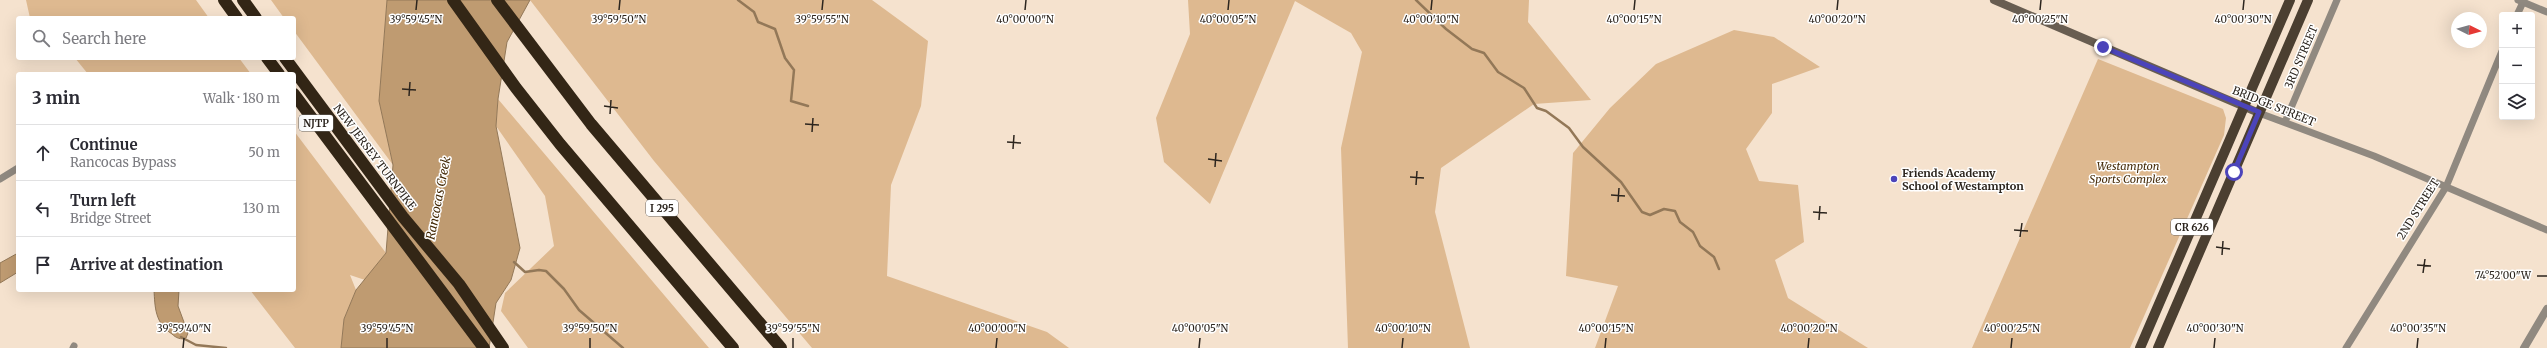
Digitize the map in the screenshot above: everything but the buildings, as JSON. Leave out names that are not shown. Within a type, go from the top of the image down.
[{"type":"highway","points":[[224,0],[236,16]]},
{"type":"highway","points":[[243,0],[255,16]]},
{"type":"highway","points":[[453,0],[516,88],[733,348]]},
{"type":"highway","name":"I 295","points":[[497,0],[545,66],[781,348]]},
{"type":"highway","points":[[269,60],[278,72]]},
{"type":"highway","name":"NEW JERSEY TURNPIKE","points":[[286,60],[295,72]]},
{"type":"highway","name":"NEW JERSEY TURNPIKE","points":[[296,73],[403,217],[459,284],[503,348]]},
{"type":"highway","name":"NJTP","points":[[296,97],[339,152],[484,348]]},
{"type":"main road","name":"BRIDGE STREET","points":[[1994,0],[2259,112]]},
{"type":"main road","name":"CR 626","points":[[2140,348],[2290,0]]},
{"type":"main road","name":"CR 626","points":[[2158,348],[2308,0]]},
{"type":"street","name":"3RD STREET","points":[[2285,122],[2337,0]]},
{"type":"street","points":[[2518,12],[2522,1],[2547,12]]},
{"type":"street","name":"2ND STREET","points":[[2346,348],[2446,187],[2499,58]]},
{"type":"street","name":"BRIDGE STREET","points":[[2259,112],[2446,187],[2547,230]]},
{"type":"street","points":[[0,179],[16,169]]},
{"type":"street","points":[[2524,348],[2547,309]]},
{"type":"green space","points":[[26,0],[196,0],[208,16],[30,16]]},
{"type":"green space","points":[[271,0],[387,0],[379,100],[393,165],[296,34],[296,16],[283,16]]},
{"type":"green space","points":[[530,0],[872,0],[928,41],[921,106],[891,185],[887,276],[1047,332],[1069,348],[812,348],[654,161]]},
{"type":"green space","points":[[1188,0],[1529,0],[1528,22],[1591,100],[1534,104],[1441,168],[1435,212],[1470,348],[1348,348],[1341,148],[1362,52],[1351,33],[1295,1],[1210,204],[1164,162],[1156,118],[1190,34]]},
{"type":"green space","points":[[1734,30],[1774,37],[1820,67],[1772,84],[1772,113],[1746,149],[1759,181],[1798,185],[1804,242],[1775,260],[1788,298],[1868,348],[1595,348],[1618,286],[1566,276],[1573,153],[1610,108],[1656,64]]},
{"type":"green space","name":"Westampton Sports Complex","points":[[2098,59],[2223,109],[2226,118],[2224,135],[2130,348],[1972,348]]},
{"type":"green space","points":[[77,60],[240,60],[250,72],[86,72]]},
{"type":"green space","points":[[498,99],[709,348],[528,348],[501,311],[505,293],[554,246],[545,196],[496,126]]},
{"type":"green space","points":[[296,134],[386,253],[365,280],[350,275],[356,290],[344,319],[341,348],[295,348],[252,292],[296,292]]},
{"type":"water","name":"Rancocas Creek","points":[[387,0],[530,0],[507,42],[498,99],[496,126],[520,248],[511,280],[496,303],[489,348],[341,348],[344,319],[356,290],[386,253],[393,165],[379,101]]},
{"type":"water","points":[[16,254],[16,273],[0,283],[0,263]]},
{"type":"water","points":[[154,292],[179,292],[178,306],[188,333],[186,338],[177,338],[166,330],[159,320]]},
{"type":"waterway","points":[[738,0],[754,12],[758,22],[775,29],[785,58],[794,70],[791,101],[808,106]]},
{"type":"waterway","points":[[1416,0],[1446,29],[1472,49],[1484,53],[1498,72],[1524,88],[1537,108],[1546,111],[1569,128],[1583,147],[1621,182],[1642,212],[1650,215],[1664,209],[1675,211],[1680,222],[1693,232],[1700,246],[1714,257],[1719,269]]},
{"type":"waterway","points":[[514,262],[525,272],[539,270],[546,271],[564,289],[579,310],[623,348]]},
{"type":"waterway","points":[[181,337],[196,345],[226,348]]},
{"type":"place","name":"Friends Academy School of Westampton","points":[[1894,179]]},
{"type":"route","points":[[2103,47],[2259,112],[2234,172]]}]
